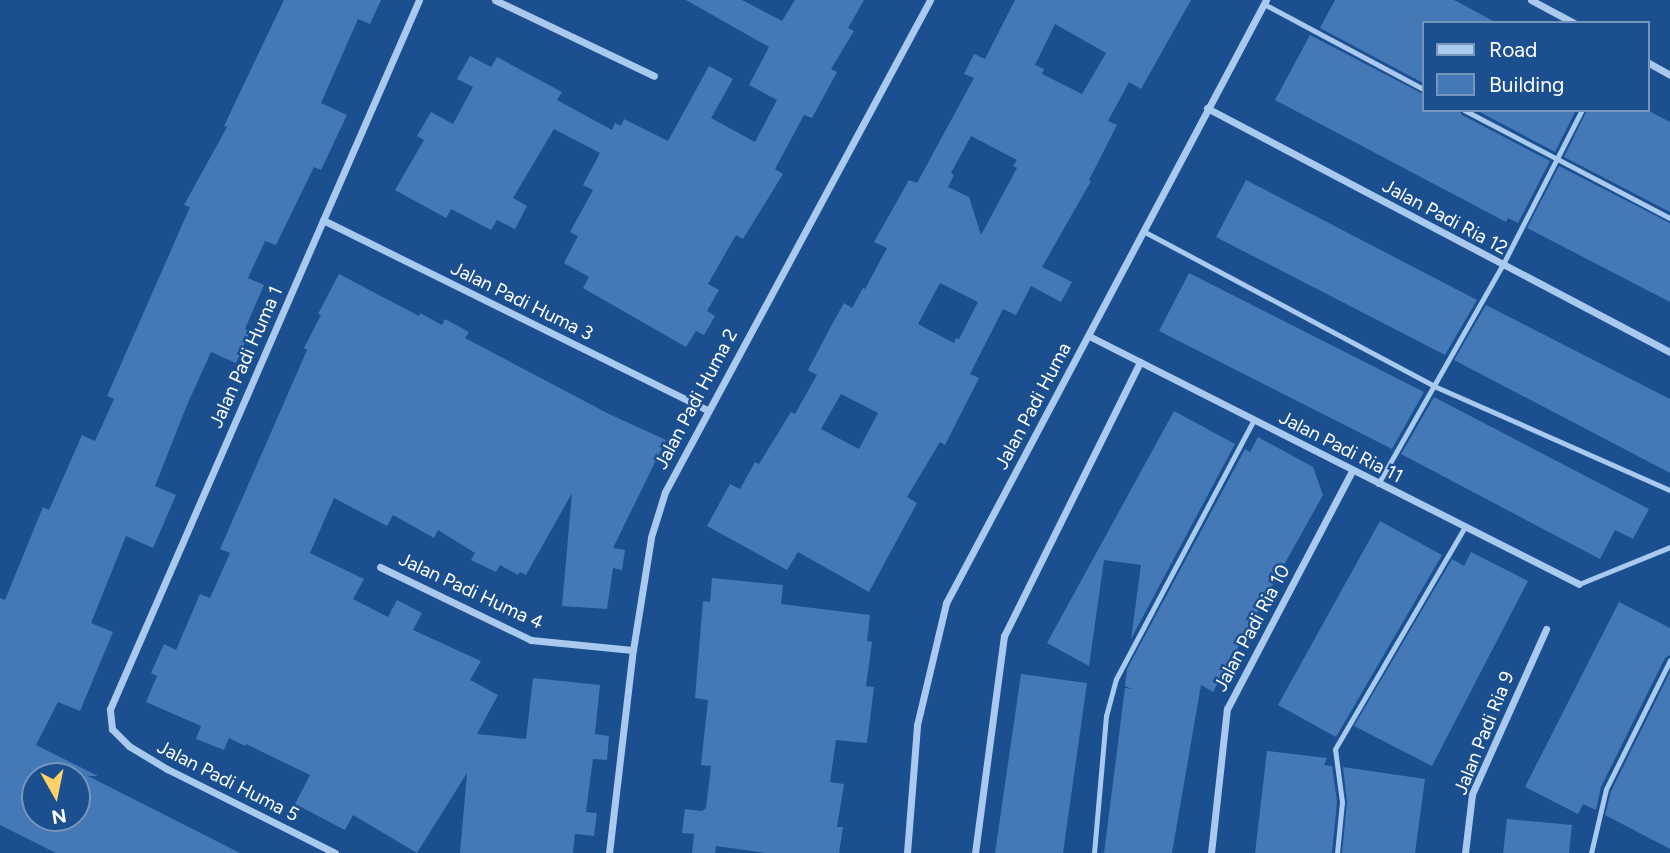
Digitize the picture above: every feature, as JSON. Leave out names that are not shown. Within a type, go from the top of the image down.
[{"type":"street","name":"Jalan Padi Huma 1","points":[[111,729],[110,709],[419,0]]},
{"type":"street","points":[[495,0],[654,76]]},
{"type":"street","name":"Jalan Padi Huma 2","points":[[609,853],[633,650],[651,537],[662,503],[708,410],[930,0]]},
{"type":"street","points":[[1531,0],[1570,21]]},
{"type":"street","name":"Jalan Padi Huma","points":[[907,853],[917,724],[946,603],[1089,336],[1206,108],[1265,2]]},
{"type":"street","points":[[1649,63],[1670,75]]},
{"type":"street","name":"Jalan Padi Ria 12","points":[[1206,108],[1670,352]]},
{"type":"street","name":"Jalan Padi Huma 3","points":[[323,220],[708,410]]},
{"type":"street","name":"Jalan Padi Ria 11","points":[[1089,336],[1464,528],[1579,583]]},
{"type":"street","points":[[975,853],[1004,636],[1140,362]]},
{"type":"street","name":"Jalan Padi Ria 10","points":[[1211,853],[1227,709],[1352,471]]},
{"type":"street","name":"Jalan Padi Huma 4","points":[[380,567],[531,640],[633,650]]},
{"type":"street","name":"Jalan Padi Ria 9","points":[[1465,853],[1472,794],[1546,628]]},
{"type":"street","name":"Jalan Padi Huma 5","points":[[111,729],[129,746],[167,769],[335,853]]},
{"type":"lane","points":[[1265,2],[1422,88]]},
{"type":"lane","points":[[1468,112],[1670,218]]},
{"type":"lane","points":[[1378,484],[1502,266],[1581,112]]},
{"type":"lane","points":[[1143,231],[1434,386],[1670,490]]},
{"type":"lane","points":[[1094,853],[1106,716],[1116,679],[1254,420]]},
{"type":"lane","points":[[1337,853],[1342,802],[1335,749],[1464,528]]},
{"type":"lane","points":[[1579,583],[1670,547]]},
{"type":"lane","points":[[1591,853],[1606,789],[1670,660]]},
{"type":"building","points":[[284,0],[381,0],[370,24],[358,19],[321,103],[347,115],[321,170],[314,167],[276,245],[265,241],[248,278],[264,285],[245,329],[250,331],[236,363],[211,352],[187,405],[155,486],[176,495],[153,548],[126,536],[91,623],[113,632],[80,711],[58,702],[36,745],[70,762],[21,762],[21,832],[91,832],[91,778],[240,853],[56,853],[0,825],[0,598],[5,600],[43,507],[49,510],[82,435],[95,441],[114,399],[107,396],[190,207],[184,205],[227,127],[224,126]]},
{"type":"building","points":[[686,0],[742,0],[782,21],[795,0],[864,0],[848,28],[854,31],[831,69],[837,72],[812,118],[804,115],[775,169],[783,174],[743,239],[736,235],[708,284],[719,290],[707,311],[715,316],[704,335],[696,331],[686,347],[583,288],[589,277],[564,263],[578,236],[570,232],[593,190],[583,185],[600,153],[554,129],[513,198],[527,206],[515,229],[497,220],[491,230],[451,209],[446,218],[395,190],[424,140],[417,136],[431,112],[453,124],[473,87],[457,79],[470,56],[491,67],[497,57],[562,92],[557,100],[612,130],[615,123],[621,126],[624,119],[668,141],[709,66],[733,79],[711,118],[755,142],[777,100],[749,85],[769,47]]},
{"type":"building","points":[[1015,0],[1191,0],[1141,89],[1129,82],[1108,121],[1117,125],[1089,180],[1091,181],[1042,267],[1072,282],[1061,302],[1031,286],[1016,315],[1003,309],[970,374],[979,378],[945,445],[940,442],[907,497],[917,503],[869,592],[798,552],[787,570],[707,526],[730,484],[740,489],[755,462],[759,464],[791,412],[795,414],[817,375],[808,370],[830,328],[844,303],[852,308],[887,248],[874,242],[909,180],[917,183],[974,78],[964,74],[974,54],[985,59]],"holes":[[[1055,24],[1106,53],[1082,94],[1042,74],[1044,69],[1035,65]],[[971,136],[1017,160],[1013,166],[1017,168],[981,235],[969,197],[948,187],[954,175],[951,173]],[[940,283],[978,302],[959,339],[956,338],[954,343],[918,324]],[[841,394],[878,413],[859,449],[821,429]]]},
{"type":"building","points":[[1335,0],[1454,0],[1493,21],[1422,21],[1422,82],[1320,28]]},
{"type":"building","points":[[1310,35],[1422,93],[1422,112],[1460,112],[1550,161],[1518,223],[1508,218],[1506,222],[1275,100]]},
{"type":"building","points":[[1649,111],[1670,122],[1670,212],[1564,157],[1586,112]]},
{"type":"building","points":[[1480,112],[1575,112],[1555,152]]},
{"type":"building","points":[[1559,166],[1670,223],[1670,302],[1527,228]]},
{"type":"building","points":[[1246,180],[1477,300],[1445,355],[1216,237]]},
{"type":"building","points":[[1189,273],[1424,392],[1392,449],[1159,331]]},
{"type":"building","points":[[339,274],[419,316],[420,313],[442,325],[445,319],[469,332],[465,338],[609,414],[666,440],[613,548],[625,550],[622,570],[613,568],[607,609],[562,606],[572,493],[526,575],[520,572],[518,575],[500,565],[496,572],[471,560],[475,553],[438,530],[434,538],[393,515],[387,526],[334,498],[310,553],[364,579],[353,599],[388,617],[397,600],[422,613],[413,630],[481,661],[470,680],[498,695],[477,734],[526,739],[533,678],[600,685],[595,734],[609,736],[607,760],[593,759],[586,812],[597,813],[594,836],[575,834],[573,853],[460,853],[467,773],[417,853],[353,815],[345,830],[295,804],[310,775],[229,738],[224,750],[196,739],[201,726],[146,702],[157,676],[151,673],[164,644],[176,650],[200,594],[210,598],[230,553],[220,549],[307,350],[304,348],[321,315],[318,314]]},
{"type":"building","points":[[1486,305],[1670,399],[1670,473],[1454,360]]},
{"type":"building","points":[[1434,397],[1649,509],[1633,539],[1615,530],[1600,559],[1401,454]]},
{"type":"building","points":[[1174,411],[1235,444],[1131,639],[1141,565],[1104,560],[1089,666],[1047,643]]},
{"type":"building","points":[[1258,437],[1313,467],[1323,495],[1213,692],[1201,685],[1172,853],[1104,853],[1125,688],[1132,689],[1125,686],[1127,669],[1245,449],[1250,452]]},
{"type":"building","points":[[1380,521],[1442,555],[1336,737],[1278,705]]},
{"type":"building","points":[[1471,552],[1528,581],[1432,766],[1354,726],[1452,559],[1464,566]]},
{"type":"building","points":[[712,578],[783,585],[781,604],[870,615],[867,641],[872,642],[866,686],[874,687],[867,743],[836,740],[830,782],[844,784],[837,827],[843,827],[839,853],[766,853],[716,846],[715,853],[692,853],[694,834],[682,833],[685,809],[702,811],[706,808],[711,766],[701,765],[708,700],[695,698],[703,601],[710,602]]},
{"type":"building","points":[[1619,602],[1670,628],[1670,655],[1665,658],[1601,787],[1596,810],[1583,804],[1578,814],[1525,787]]},
{"type":"building","points":[[1670,672],[1670,849],[1605,815],[1611,791]]},
{"type":"building","points":[[1021,674],[1087,683],[1063,853],[995,853]]},
{"type":"building","points":[[1267,751],[1327,758],[1324,765],[1332,766],[1337,802],[1332,853],[1255,853]]},
{"type":"building","points":[[1343,767],[1425,779],[1415,853],[1342,853],[1347,802]]},
{"type":"building","points":[[1507,819],[1572,825],[1569,853],[1503,853]]}]
